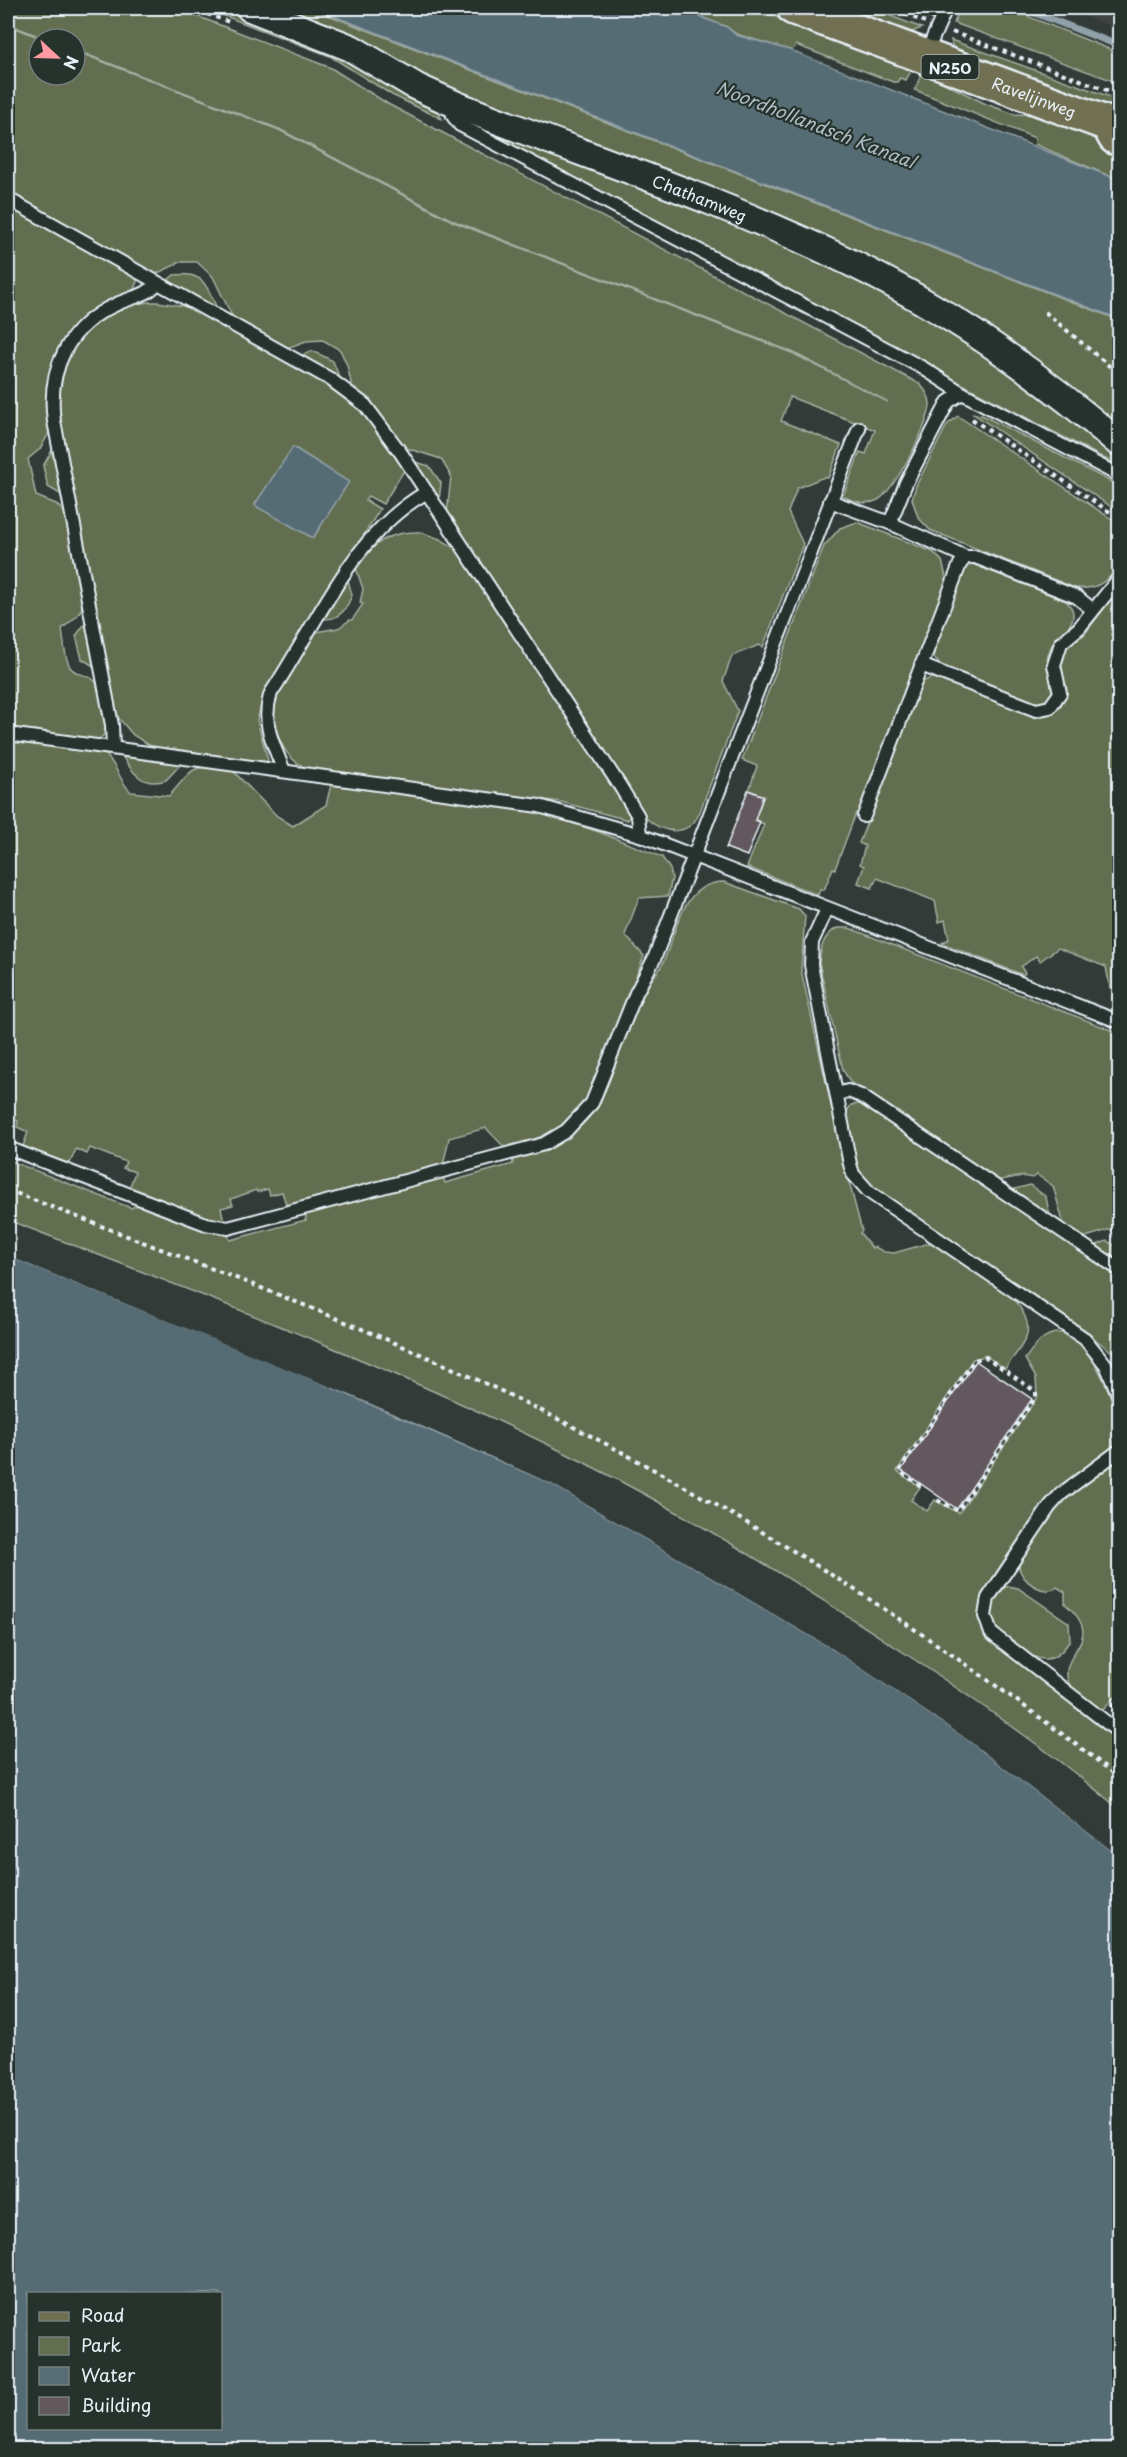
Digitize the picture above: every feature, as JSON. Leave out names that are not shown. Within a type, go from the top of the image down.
[{"type":"main road","name":"Ravelijnweg","points":[[794,8],[924,57],[1116,119]]},
{"type":"street","name":"Chathamweg","points":[[250,8],[351,48],[417,87],[457,105],[786,233],[875,275],[994,347],[1052,389],[1119,444]]},
{"type":"lane","points":[[924,57],[946,8]]},
{"type":"lane","points":[[457,105],[453,116],[460,125],[923,368],[962,393],[1119,476]]},
{"type":"lane","points":[[8,199],[347,390],[365,405],[427,492],[620,786],[638,816],[640,835]]},
{"type":"lane","points":[[113,748],[110,714],[55,427],[52,388],[62,352],[78,330],[96,314],[144,295],[157,283]]},
{"type":"lane","points":[[890,523],[906,483],[948,402],[962,393]]},
{"type":"lane","points":[[8,1148],[206,1224],[228,1228],[544,1144],[575,1123],[599,1090],[636,993],[654,959],[859,428]]},
{"type":"lane","points":[[284,771],[267,729],[267,705],[271,693],[371,536],[406,504],[427,492]]},
{"type":"lane","points":[[830,501],[890,523],[966,557],[975,557],[1077,597],[1093,610]]},
{"type":"lane","points":[[864,816],[960,564],[966,557]]},
{"type":"lane","points":[[921,664],[1032,708],[1047,709],[1055,704],[1060,696],[1060,686],[1054,665],[1062,643],[1093,610],[1119,577]]},
{"type":"lane","points":[[8,734],[539,806],[640,835],[1119,1022]]},
{"type":"lane","points":[[827,909],[812,942],[811,965],[837,1094],[839,1119],[850,1164],[861,1184],[869,1192],[1085,1339],[1106,1365],[1119,1398]]},
{"type":"lane","points":[[837,1094],[848,1091],[861,1096],[1119,1269]]},
{"type":"lane","points":[[1119,1450],[1061,1494],[1050,1506],[988,1598],[985,1612],[986,1621],[992,1633],[1119,1733]]},
{"type":"path","points":[[888,8],[938,27],[1116,119]]},
{"type":"path","points":[[1044,312],[1119,375]]},
{"type":"path","points":[[8,1190],[345,1323],[468,1376],[688,1488],[792,1549],[905,1623],[1020,1701],[1119,1778]]},
{"type":"path","points":[[921,1486],[899,1471],[975,1360],[986,1358],[1036,1392],[1036,1397],[958,1511],[935,1499]]},
{"type":"shaded area","points":[[1063,8],[1119,8],[1119,31],[1110,26]]},
{"type":"green space","points":[[8,8],[176,8],[331,68],[388,104],[920,384],[927,393],[930,404],[929,413],[918,440],[885,495],[869,503],[843,496],[860,452],[866,454],[875,430],[790,397],[781,421],[841,445],[828,478],[824,477],[797,488],[788,512],[803,544],[763,647],[759,645],[732,656],[723,681],[738,711],[699,814],[688,827],[675,831],[667,830],[646,818],[447,514],[451,476],[441,459],[403,447],[352,387],[347,365],[340,350],[323,340],[306,341],[287,348],[234,320],[213,277],[197,262],[177,262],[154,275],[8,194],[8,25],[27,33],[27,87],[87,87],[87,56],[279,130],[454,222],[792,353],[888,402],[792,352],[454,221],[279,129],[87,55],[87,27],[27,27],[27,32],[8,24]]},
{"type":"green space","points":[[204,8],[222,8],[331,50],[435,106],[442,119],[392,95],[330,56]]},
{"type":"green space","points":[[277,8],[310,8],[1119,320],[1119,431],[1024,356],[469,100]]},
{"type":"green space","points":[[676,8],[752,8],[912,69],[906,80],[900,78],[897,82],[893,82],[796,45],[793,51],[736,34],[727,27]]},
{"type":"green space","points":[[835,8],[870,8],[922,28],[907,34]]},
{"type":"green space","points":[[902,8],[940,8],[935,20]]},
{"type":"green space","points":[[960,8],[1007,8],[1119,53],[1119,83],[954,23]]},
{"type":"green space","points":[[951,40],[1119,100],[1119,111],[967,59],[953,50]]},
{"type":"green space","points":[[922,72],[986,104],[1014,114],[1041,115],[1119,148],[1119,180],[1034,144],[1035,138],[915,90]]},
{"type":"green space","points":[[466,121],[742,226],[870,283],[980,349],[1098,438],[1119,458],[1119,466],[472,127]]},
{"type":"green space","points":[[8,206],[138,279],[134,289],[84,316],[62,342],[50,368],[47,385],[50,431],[40,449],[28,459],[36,496],[56,504],[65,513],[83,606],[77,616],[62,629],[66,659],[75,672],[89,677],[98,685],[104,708],[105,725],[103,736],[97,740],[8,729]]},
{"type":"green space","points":[[174,275],[192,275],[198,278],[207,287],[218,310],[167,281]]},
{"type":"green space","points":[[158,302],[189,307],[333,388],[365,414],[405,469],[383,504],[368,496],[365,500],[380,509],[264,695],[257,720],[267,763],[154,748],[133,735],[116,715],[62,432],[58,384],[64,361],[72,346],[83,333],[110,313],[142,303]],"holes":[[[293,447],[348,482],[313,538],[255,505]]]},
{"type":"green space","points":[[313,351],[333,361],[340,379],[299,356]]},
{"type":"green space","points":[[972,413],[984,416],[1119,486],[1119,512]]},
{"type":"green space","points":[[958,416],[1119,524],[1119,572],[1116,570],[1103,582],[1093,587],[1075,588],[930,530],[918,517],[912,499],[916,486],[947,425]]},
{"type":"green space","points":[[54,447],[62,495],[48,487],[43,466]]},
{"type":"green space","points":[[412,461],[429,466],[441,483],[439,500]]},
{"type":"green space","points":[[857,522],[933,552],[942,561],[947,581],[859,814],[856,813],[835,869],[833,868],[824,890],[820,889],[818,895],[747,867],[764,824],[739,814],[742,806],[758,812],[764,796],[749,790],[757,766],[742,760],[824,546],[840,528]]},
{"type":"green space","points":[[409,532],[420,532],[440,539],[457,549],[616,789],[631,814],[628,820],[561,802],[309,769],[299,764],[284,749],[274,718],[276,697],[316,632],[338,628],[352,620],[363,604],[360,603],[363,589],[356,568],[375,545],[383,540]]},
{"type":"green space","points":[[970,563],[1066,601],[1071,607],[1073,618],[1071,623],[1051,646],[1047,658],[1055,689],[1049,702],[1038,705],[943,667],[934,658],[934,647],[964,568]]},
{"type":"green space","points":[[348,580],[352,595],[348,604],[339,615],[324,619]]},
{"type":"green space","points":[[1119,588],[1119,1001],[1117,987],[1110,988],[1106,967],[1058,948],[1040,961],[1036,956],[1021,967],[1025,973],[1023,975],[942,943],[949,939],[945,920],[939,922],[935,901],[877,878],[872,888],[858,883],[864,866],[860,864],[865,846],[859,843],[922,682],[936,676],[1039,715],[1056,710],[1063,699],[1063,685],[1058,669],[1067,645],[1084,635]]},
{"type":"green space","points":[[86,622],[95,667],[82,659],[76,636]]},
{"type":"green space","points":[[8,740],[104,753],[131,792],[169,796],[184,778],[195,770],[208,767],[232,770],[277,816],[293,826],[326,805],[331,785],[335,783],[536,811],[599,832],[662,857],[670,869],[672,878],[668,896],[639,898],[625,935],[644,956],[592,1093],[584,1105],[565,1123],[532,1141],[505,1148],[486,1128],[449,1138],[443,1166],[287,1207],[282,1192],[270,1195],[268,1189],[257,1192],[256,1190],[231,1199],[233,1205],[221,1208],[224,1222],[214,1221],[129,1189],[135,1172],[123,1168],[126,1162],[90,1148],[87,1154],[76,1149],[69,1166],[22,1149],[28,1132],[17,1127],[18,1121],[8,1117]]},
{"type":"green space","points":[[121,754],[182,763],[166,780],[150,782],[139,777]]},
{"type":"green space","points":[[724,882],[799,909],[805,916],[801,970],[843,1159],[862,1231],[860,1233],[872,1248],[875,1247],[884,1252],[894,1253],[933,1242],[976,1269],[1008,1293],[1026,1320],[1027,1334],[1021,1347],[1005,1369],[986,1356],[973,1359],[897,1471],[920,1487],[911,1500],[927,1511],[935,1500],[959,1513],[1037,1397],[1036,1378],[1025,1359],[1043,1338],[1055,1333],[1070,1335],[1089,1356],[1106,1385],[1116,1417],[1113,1444],[1101,1458],[1053,1493],[1013,1547],[991,1582],[980,1603],[979,1619],[990,1641],[1119,1742],[1119,1809],[1043,1749],[909,1656],[751,1555],[628,1485],[516,1429],[373,1365],[228,1305],[8,1220],[8,1160],[131,1208],[140,1204],[227,1233],[230,1240],[306,1220],[305,1214],[443,1176],[445,1183],[513,1164],[512,1157],[549,1145],[575,1131],[593,1112],[610,1080],[640,996],[663,963],[683,910],[699,890],[710,884]]},
{"type":"green space","points":[[837,928],[849,928],[1119,1033],[1119,1230],[1108,1230],[1083,1238],[1064,1225],[1053,1186],[1037,1175],[1033,1178],[1022,1176],[996,1181],[850,1082],[843,1070],[819,963],[824,942]]},
{"type":"green space","points":[[851,1105],[864,1105],[1119,1276],[1119,1357],[1090,1333],[868,1184],[856,1166],[845,1114]]},
{"type":"green space","points":[[1030,1185],[1046,1197],[1050,1217],[1011,1190]]},
{"type":"green space","points":[[1107,1241],[1119,1248],[1119,1263],[1094,1246]]},
{"type":"green space","points":[[1119,1457],[1119,1693],[1101,1712],[1079,1696],[1069,1684],[1067,1673],[1069,1663],[1079,1646],[1082,1627],[1077,1617],[1065,1604],[1065,1592],[1057,1587],[1046,1590],[1034,1586],[1024,1577],[1019,1567],[1020,1560],[1059,1504]]},
{"type":"green space","points":[[1008,1586],[1018,1588],[1069,1623],[1070,1640],[1058,1655],[1045,1659],[1038,1658],[1024,1651],[997,1630],[992,1618],[992,1605],[1002,1589]]},
{"type":"water","name":"Noordhollandsch Kanaal","points":[[313,8],[676,8],[727,27],[736,35],[793,51],[1119,180],[1119,319]]},
{"type":"water","points":[[293,447],[349,482],[313,538],[255,504]]},
{"type":"water","points":[[8,1256],[301,1374],[552,1484],[833,1649],[964,1737],[1119,1856],[1119,2449],[8,2449]]},
{"type":"pier","points":[[794,48],[1035,141],[1034,144],[793,51]]},
{"type":"pier","points":[[8,1253],[302,1371],[553,1481],[835,1646],[965,1734],[1120,1852],[1119,1856],[964,1737],[833,1649],[552,1484],[390,1411],[8,1256]]},
{"type":"building","points":[[748,790],[763,796],[755,820],[760,822],[747,856],[726,848]]},
{"type":"building","points":[[976,1361],[1032,1399],[957,1509],[901,1470]]},
{"type":"waterway","points":[[1022,8],[1120,46]]}]
